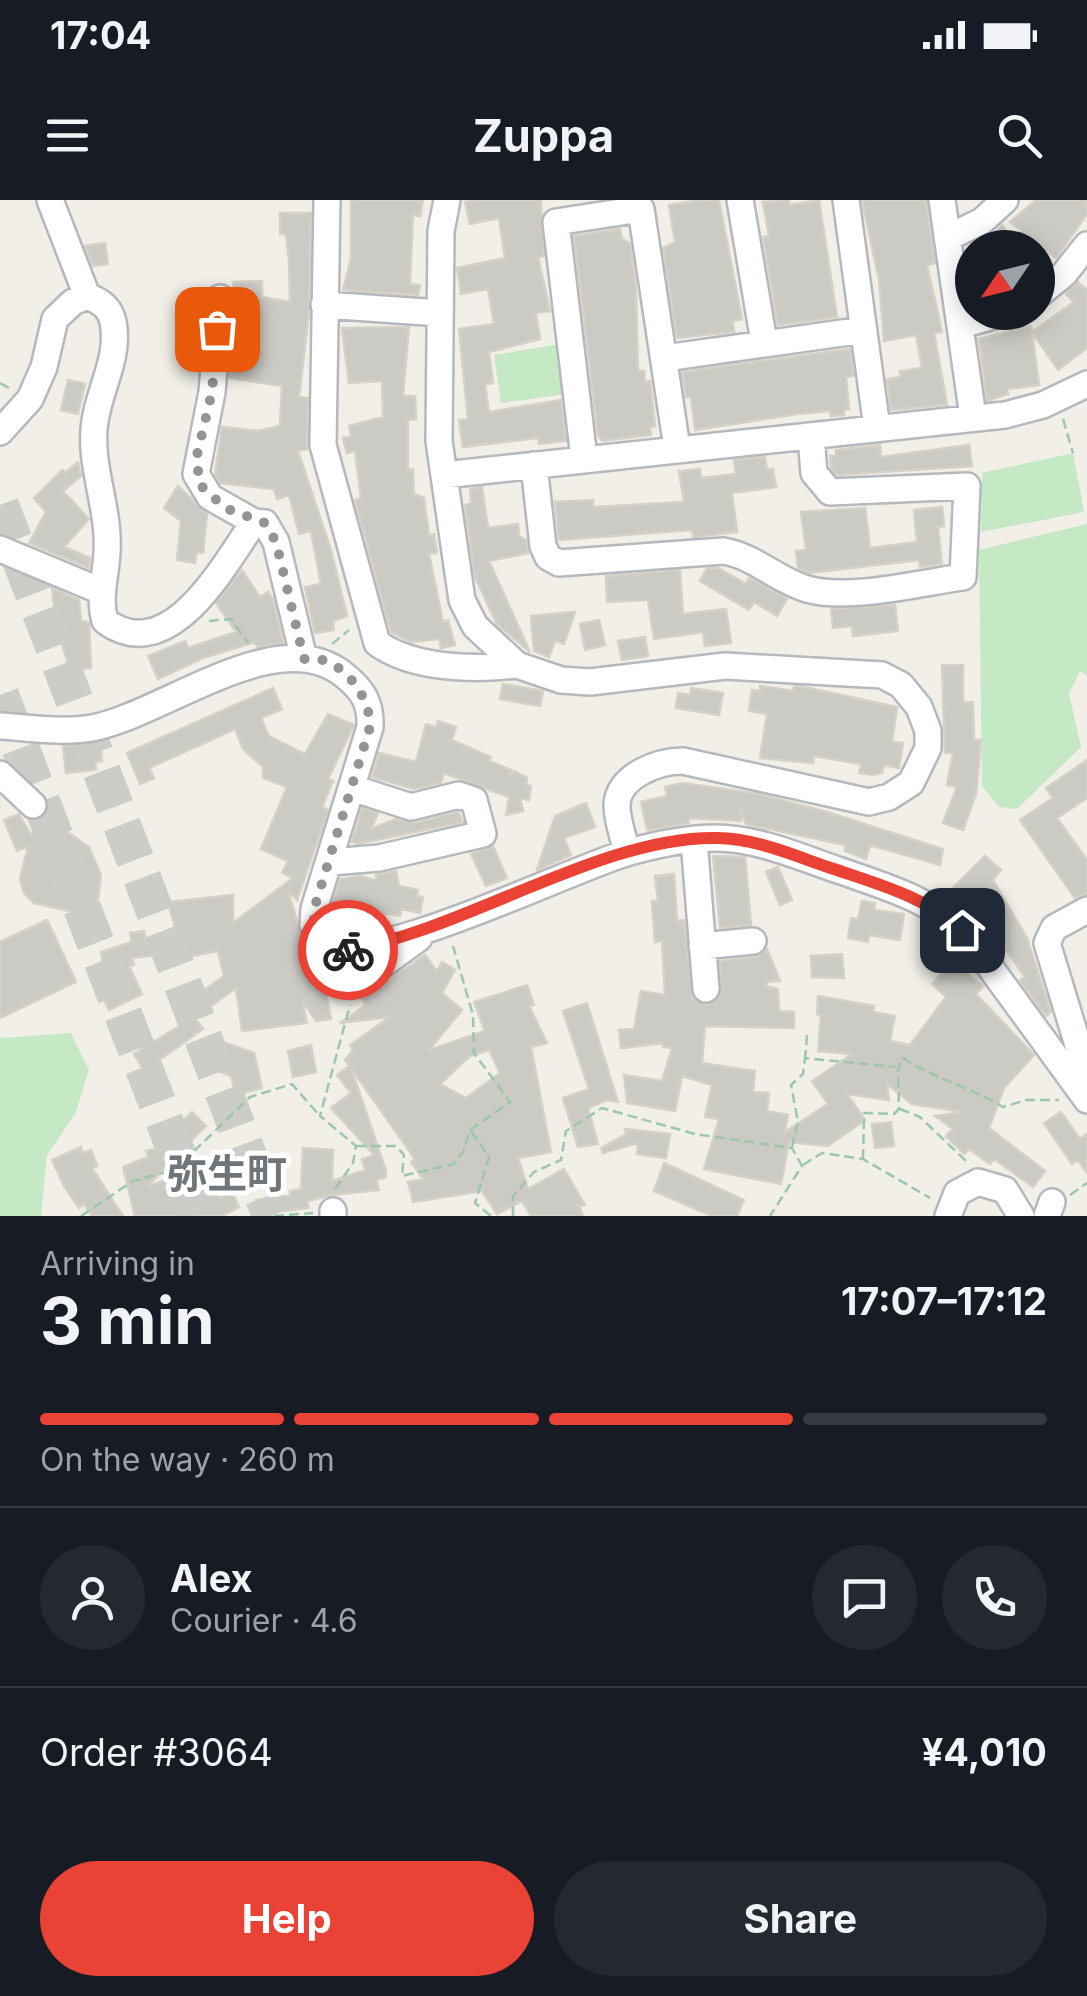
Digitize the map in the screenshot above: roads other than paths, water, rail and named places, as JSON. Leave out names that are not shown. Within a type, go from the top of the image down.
[{"type":"street","points":[[50,200],[87,296],[107,308],[114,333],[94,438],[106,508],[108,553],[101,592],[105,621],[129,633],[151,630],[188,612],[206,597],[229,554],[254,522]]},
{"type":"street","points":[[327,200],[322,446],[378,643],[399,658],[491,668],[516,664]]},
{"type":"street","points":[[447,200],[441,231],[439,440],[448,523],[466,613],[485,638],[516,664],[561,680],[590,682],[725,666],[860,672],[901,685],[919,707],[928,731],[926,760],[911,782],[889,797],[859,802],[669,761],[626,782],[617,803],[626,853]]},
{"type":"street","points":[[740,200],[764,342]]},
{"type":"street","points":[[846,200],[876,428]]},
{"type":"street","points":[[942,200],[955,282]]},
{"type":"street","points":[[948,238],[982,221],[1005,200]]},
{"type":"street","points":[[584,458],[556,222],[642,208],[677,448]]},
{"type":"street","points":[[1055,281],[1087,245]]},
{"type":"street","points":[[0,432],[30,399],[44,368],[55,319],[73,302],[87,296]]},
{"type":"street","points":[[220,298],[212,392],[196,474],[210,498],[254,522],[265,523],[276,542],[310,658]]},
{"type":"street","points":[[324,305],[440,313]]},
{"type":"street","points":[[666,358],[863,330]]},
{"type":"street","points":[[963,330],[973,417]]},
{"type":"street","points":[[444,476],[1023,412],[1087,384]]},
{"type":"street","points":[[534,465],[544,546],[559,563],[723,551],[747,555],[788,582],[822,593],[963,577],[967,486],[830,492],[814,473],[811,437]]},
{"type":"street","points":[[0,549],[101,592]]},
{"type":"street","points":[[0,726],[99,726],[256,663],[310,658],[355,684],[371,710],[331,862],[314,909],[316,934],[324,945],[350,950],[443,935]]},
{"type":"street","points":[[0,774],[33,805]]},
{"type":"street","points":[[331,862],[379,858],[483,834],[474,800],[459,795],[411,807],[352,788]]},
{"type":"street","points":[[354,985],[443,935],[626,853],[718,838],[768,847],[913,896],[941,911],[962,930],[1082,1094]]},
{"type":"street","points":[[694,840],[706,989]]},
{"type":"street","points":[[1082,1094],[1081,1055],[1047,943],[1054,928],[1087,910]]},
{"type":"street","points":[[702,946],[753,941]]},
{"type":"street","points":[[941,1208],[957,1193],[978,1182],[1005,1190],[1021,1216]]},
{"type":"tunnel","points":[[0,505],[271,1216]]},
{"type":"tunnel","points":[[0,695],[201,1216]]},
{"type":"district","name":"弥生町","points":[[227,1174]]}]
